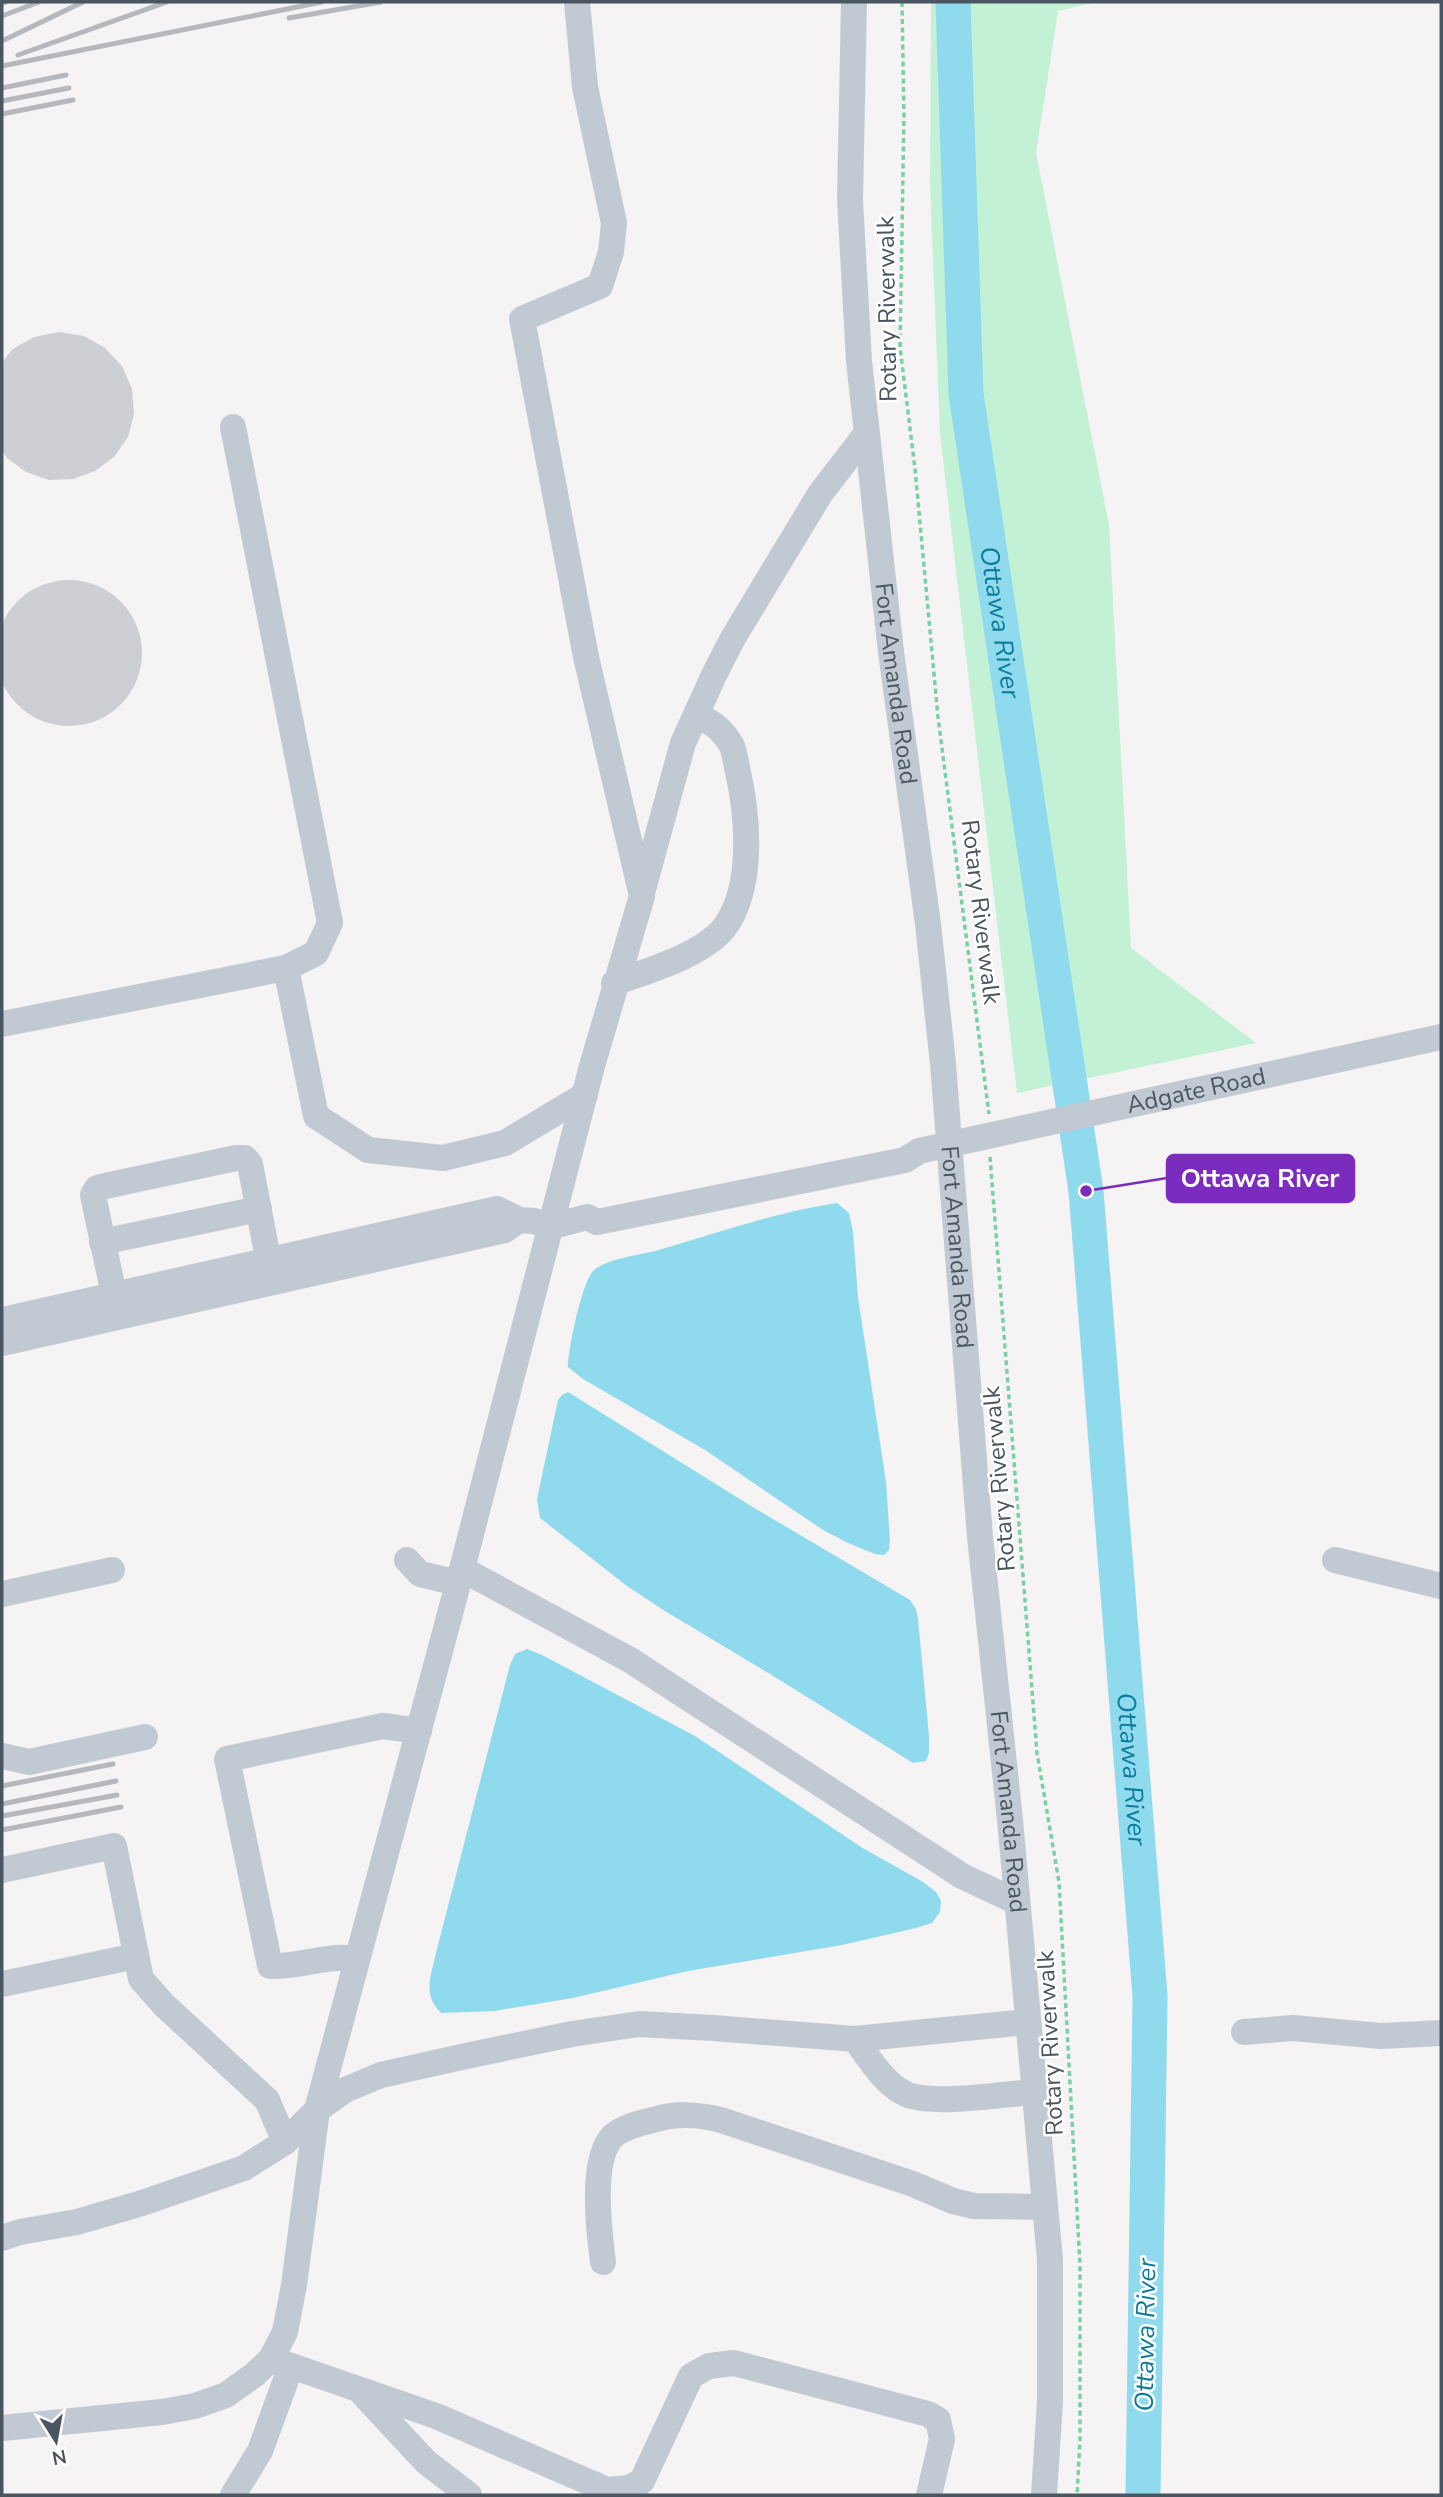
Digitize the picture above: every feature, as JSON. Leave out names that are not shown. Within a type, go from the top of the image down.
[{"type":"street","points":[[577,2],[586,88],[614,223],[611,252],[600,286],[522,319],[586,657],[642,896]]},
{"type":"street","name":"Fort Amanda Road","points":[[854,2],[850,200],[859,361],[891,652],[928,924],[951,1145],[980,1537],[1010,1820],[1050,2260],[1050,2401],[1044,2495]]},
{"type":"street","points":[[2,1024],[286,968],[316,953],[330,923],[233,427]]},
{"type":"street","points":[[233,2495],[260,2451],[281,2363],[317,2110],[460,1576],[614,983],[642,896],[683,743],[714,675],[740,627],[820,494],[866,434]]},
{"type":"street","points":[[614,983],[671,962],[707,942],[723,928],[740,898],[745,864],[744,802],[733,747],[716,724],[697,715]]},
{"type":"street","points":[[286,968],[316,1116],[368,1150],[443,1158],[505,1143],[585,1095]]},
{"type":"street","name":"Adgate Road","points":[[550,1227],[587,1217],[597,1222],[905,1160],[919,1151],[1441,1037]]},
{"type":"street","points":[[116,1305],[93,1195],[97,1188],[105,1186],[246,1158],[250,1164],[271,1270]]},
{"type":"street","points":[[102,1242],[259,1209]]},
{"type":"street","points":[[2,1320],[116,1305],[271,1270],[505,1230],[519,1220],[534,1221],[550,1227]]},
{"type":"street","points":[[2,1343],[116,1305]]},
{"type":"street","points":[[407,1560],[420,1574],[460,1576],[630,1660],[962,1876],[1017,1902]]},
{"type":"street","points":[[1335,1560],[1441,1586]]},
{"type":"street","points":[[2,1594],[112,1570]]},
{"type":"street","points":[[357,1959],[340,1956],[287,1967],[270,1966],[227,1759],[383,1726],[419,1731]]},
{"type":"street","points":[[2,1756],[29,1762],[145,1737]]},
{"type":"street","points":[[2,1870],[114,1846],[141,1979],[164,2005],[267,2100],[285,2142]]},
{"type":"street","points":[[2,1983],[136,1956]]},
{"type":"street","points":[[8,2230],[77,2222],[244,2168],[285,2142],[317,2110],[345,2090],[381,2075],[466,2056],[612,2027],[666,2025],[855,2039],[1027,2022]]},
{"type":"street","points":[[1244,2032],[1308,2028],[1381,2036],[1441,2033]]},
{"type":"street","points":[[855,2039],[889,2082],[908,2095],[944,2099],[1034,2092]]},
{"type":"street","points":[[603,2262],[597,2207],[602,2161],[608,2143],[615,2134],[628,2127],[681,2114],[698,2114],[721,2120],[974,2206],[1045,2207]]},
{"type":"street","points":[[2,2428],[162,2412],[195,2406],[226,2395],[254,2375],[281,2363],[436,2416],[607,2493],[642,2482],[691,2376],[709,2366],[734,2362],[928,2414],[938,2420],[942,2439],[929,2495]]},
{"type":"street","points":[[356,2387],[426,2462],[469,2495]]},
{"type":"path","name":"Rotary Riverwalk","points":[[902,2],[904,116],[901,348],[938,717],[990,1107],[988,1137],[1024,1563],[1037,1753],[1059,1882],[1080,2264],[1080,2440],[1077,2495]]},
{"type":"green space","points":[[931,2],[1096,2],[1058,11],[1036,153],[1109,525],[1131,948],[1256,1043],[1017,1093],[940,433],[930,185]]},
{"type":"water","points":[[837,1203],[849,1213],[853,1232],[858,1297],[886,1482],[890,1541],[889,1550],[884,1555],[848,1543],[823,1530],[705,1450],[583,1379],[568,1367],[580,1301],[589,1277],[600,1266],[768,1218]]},
{"type":"water","points":[[568,1392],[751,1506],[910,1600],[918,1619],[929,1736],[926,1761],[913,1763],[665,1611],[627,1586],[540,1518],[537,1499],[558,1400]]},
{"type":"water","points":[[527,1649],[695,1736],[861,1847],[923,1882],[936,1892],[941,1901],[940,1912],[932,1923],[842,1945],[688,1971],[573,1998],[494,2011],[441,2013],[430,1992],[432,1969],[510,1665],[515,1654]]},
{"type":"building","points":[[59,332],[84,336],[105,348],[122,366],[132,389],[134,414],[128,437],[114,457],[95,471],[73,479],[49,480],[26,472],[2,451],[2,362],[13,349],[34,337]]},
{"type":"building","points":[[69,580],[97,586],[120,602],[136,625],[142,653],[136,681],[120,704],[97,720],[69,726],[41,720],[18,704],[2,681],[-4,653],[2,625],[18,602],[41,586]]},
{"type":"waterway","name":"Ottawa River","points":[[953,2],[966,394],[1086,1191],[1150,1996],[1143,2495]]},
{"type":"railway","points":[[2,3],[6,2]]},
{"type":"railway","points":[[2,16],[39,2]]},
{"type":"railway","points":[[2,41],[83,2]]},
{"type":"railway","points":[[18,55],[167,2]]},
{"type":"railway","points":[[2,66],[322,2]]},
{"type":"railway","points":[[289,18],[381,2]]},
{"type":"railway","points":[[2,88],[66,75]]},
{"type":"railway","points":[[2,101],[69,88]]},
{"type":"railway","points":[[2,114],[73,100]]},
{"type":"railway","points":[[2,1786],[113,1764]]},
{"type":"railway","points":[[2,1804],[116,1781]]},
{"type":"railway","points":[[2,1816],[117,1795]]},
{"type":"railway","points":[[2,1830],[121,1807]]},
{"type":"place","name":"Ottawa River","points":[[1086,1191]]}]
